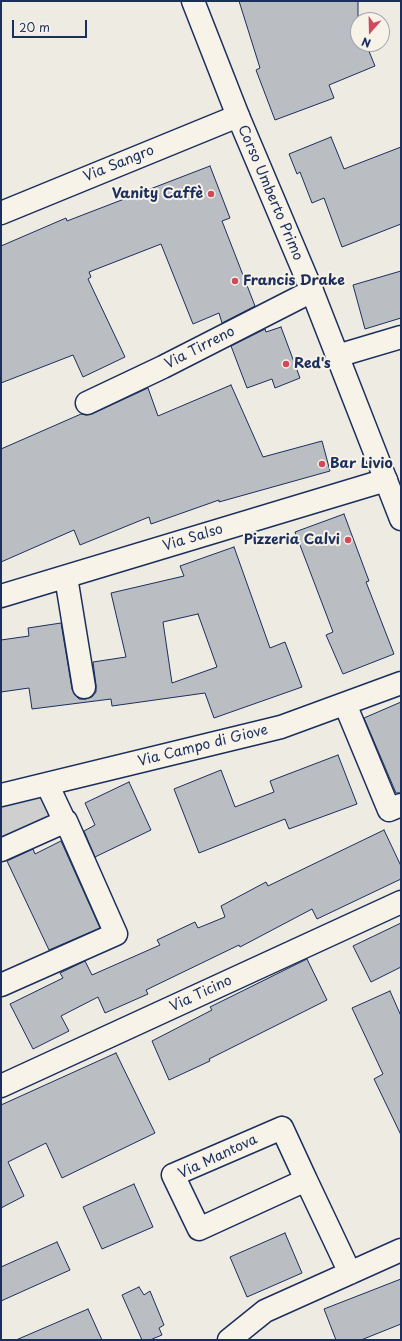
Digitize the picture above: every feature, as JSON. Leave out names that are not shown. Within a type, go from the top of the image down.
[{"type":"street","name":"Corso Umberto Primo","points":[[193,1],[238,116],[312,291],[399,510]]},
{"type":"street","name":"Via Sangro","points":[[1,213],[238,116]]},
{"type":"street","name":"Via Tirreno","points":[[87,403],[163,367],[312,291]]},
{"type":"street","points":[[337,356],[401,337]]},
{"type":"street","name":"Via Salso","points":[[1,596],[386,480]]},
{"type":"street","points":[[66,577],[84,687]]},
{"type":"street","name":"Via Campo di Giove","points":[[1,795],[281,727],[401,683]]},
{"type":"street","points":[[344,704],[389,810],[401,805]]},
{"type":"street","points":[[1,985],[116,934],[66,821],[64,820],[47,784]]},
{"type":"street","points":[[1,850],[66,821]]},
{"type":"street","name":"Via Ticino","points":[[1,1086],[401,902]]},
{"type":"street","name":"Via Mantova","points":[[306,1180],[199,1229],[173,1175],[282,1128],[350,1273]]},
{"type":"street","points":[[229,1340],[265,1311],[401,1250]]},
{"type":"shaded area","points":[[47,794],[57,817],[1,842],[1,805]]},
{"type":"building","points":[[239,1],[358,1],[358,12],[350,12],[350,52],[369,52],[375,66],[329,85],[334,98],[275,120],[256,70],[260,68]]},
{"type":"building","points":[[331,137],[344,169],[401,147],[401,224],[342,247],[324,198],[312,203],[300,172],[297,174],[289,154]]},
{"type":"building","points":[[210,166],[230,218],[222,221],[255,306],[222,323],[219,313],[193,324],[161,244],[89,272],[91,277],[88,279],[125,357],[83,377],[73,355],[1,383],[1,246],[66,218],[67,221]]},
{"type":"building","points":[[401,271],[401,318],[365,329],[353,285]]},
{"type":"building","points":[[281,327],[300,378],[275,388],[272,379],[247,388],[231,346],[265,329],[266,332]]},
{"type":"building","points":[[231,385],[263,457],[322,441],[330,471],[219,502],[219,500],[151,524],[149,517],[80,545],[74,530],[1,562],[1,449],[81,414],[92,414],[148,388],[158,416]]},
{"type":"building","points":[[344,514],[369,581],[366,582],[394,654],[343,674],[326,635],[333,632],[295,532]]},
{"type":"building","points":[[234,547],[270,648],[285,642],[302,687],[214,718],[205,693],[112,706],[111,699],[32,709],[29,688],[1,692],[1,640],[29,636],[28,628],[61,623],[72,689],[79,699],[92,697],[96,692],[93,662],[126,657],[111,593],[184,576],[180,566]],"holes":[[[198,614],[217,667],[172,683],[163,622]]]},
{"type":"building","points":[[401,702],[401,793],[396,793],[364,718]]},
{"type":"building","points":[[338,755],[357,804],[289,829],[285,819],[199,853],[174,789],[221,770],[235,807],[274,792],[270,781]]},
{"type":"building","points":[[129,782],[151,830],[95,857],[84,831],[95,825],[85,803]]},
{"type":"building","points":[[384,830],[401,866],[401,879],[317,919],[312,909],[240,947],[239,945],[146,990],[148,994],[105,1013],[98,997],[61,1016],[69,1031],[33,1049],[10,1004],[63,978],[60,973],[85,961],[92,975],[160,945],[157,940],[195,922],[198,928],[225,917],[221,906],[266,882],[268,886]]},
{"type":"building","points":[[61,841],[100,928],[49,950],[7,861],[33,849],[35,854]]},
{"type":"building","points":[[401,923],[401,967],[371,982],[353,946]]},
{"type":"building","points":[[307,959],[327,1000],[209,1059],[210,1061],[169,1080],[152,1041],[212,1010],[210,1007]]},
{"type":"building","points":[[390,991],[401,1016],[401,1135],[374,1079],[383,1074],[352,1008]]},
{"type":"building","points":[[116,1053],[155,1133],[62,1178],[46,1143],[8,1162],[24,1196],[1,1208],[1,1105]]},
{"type":"building","points":[[134,1184],[153,1227],[102,1249],[83,1207]]},
{"type":"building","points":[[285,1233],[302,1273],[247,1297],[230,1257]]},
{"type":"building","points":[[57,1242],[70,1270],[1,1301],[1,1267]]},
{"type":"building","points":[[401,1279],[401,1324],[361,1340],[336,1340],[324,1309]]},
{"type":"building","points":[[139,1287],[144,1295],[150,1291],[164,1325],[159,1328],[162,1335],[150,1340],[142,1340],[122,1295]]},
{"type":"building","points":[[88,1309],[102,1340],[16,1340]]},
{"type":"place","name":"Vanity Caffè","points":[[211,194]]},
{"type":"place","name":"Francis Drake","points":[[235,281]]},
{"type":"place","name":"Red's","points":[[286,364]]},
{"type":"place","name":"Bar Livio","points":[[322,464]]},
{"type":"place","name":"Pizzeria Calvi","points":[[348,540]]}]
